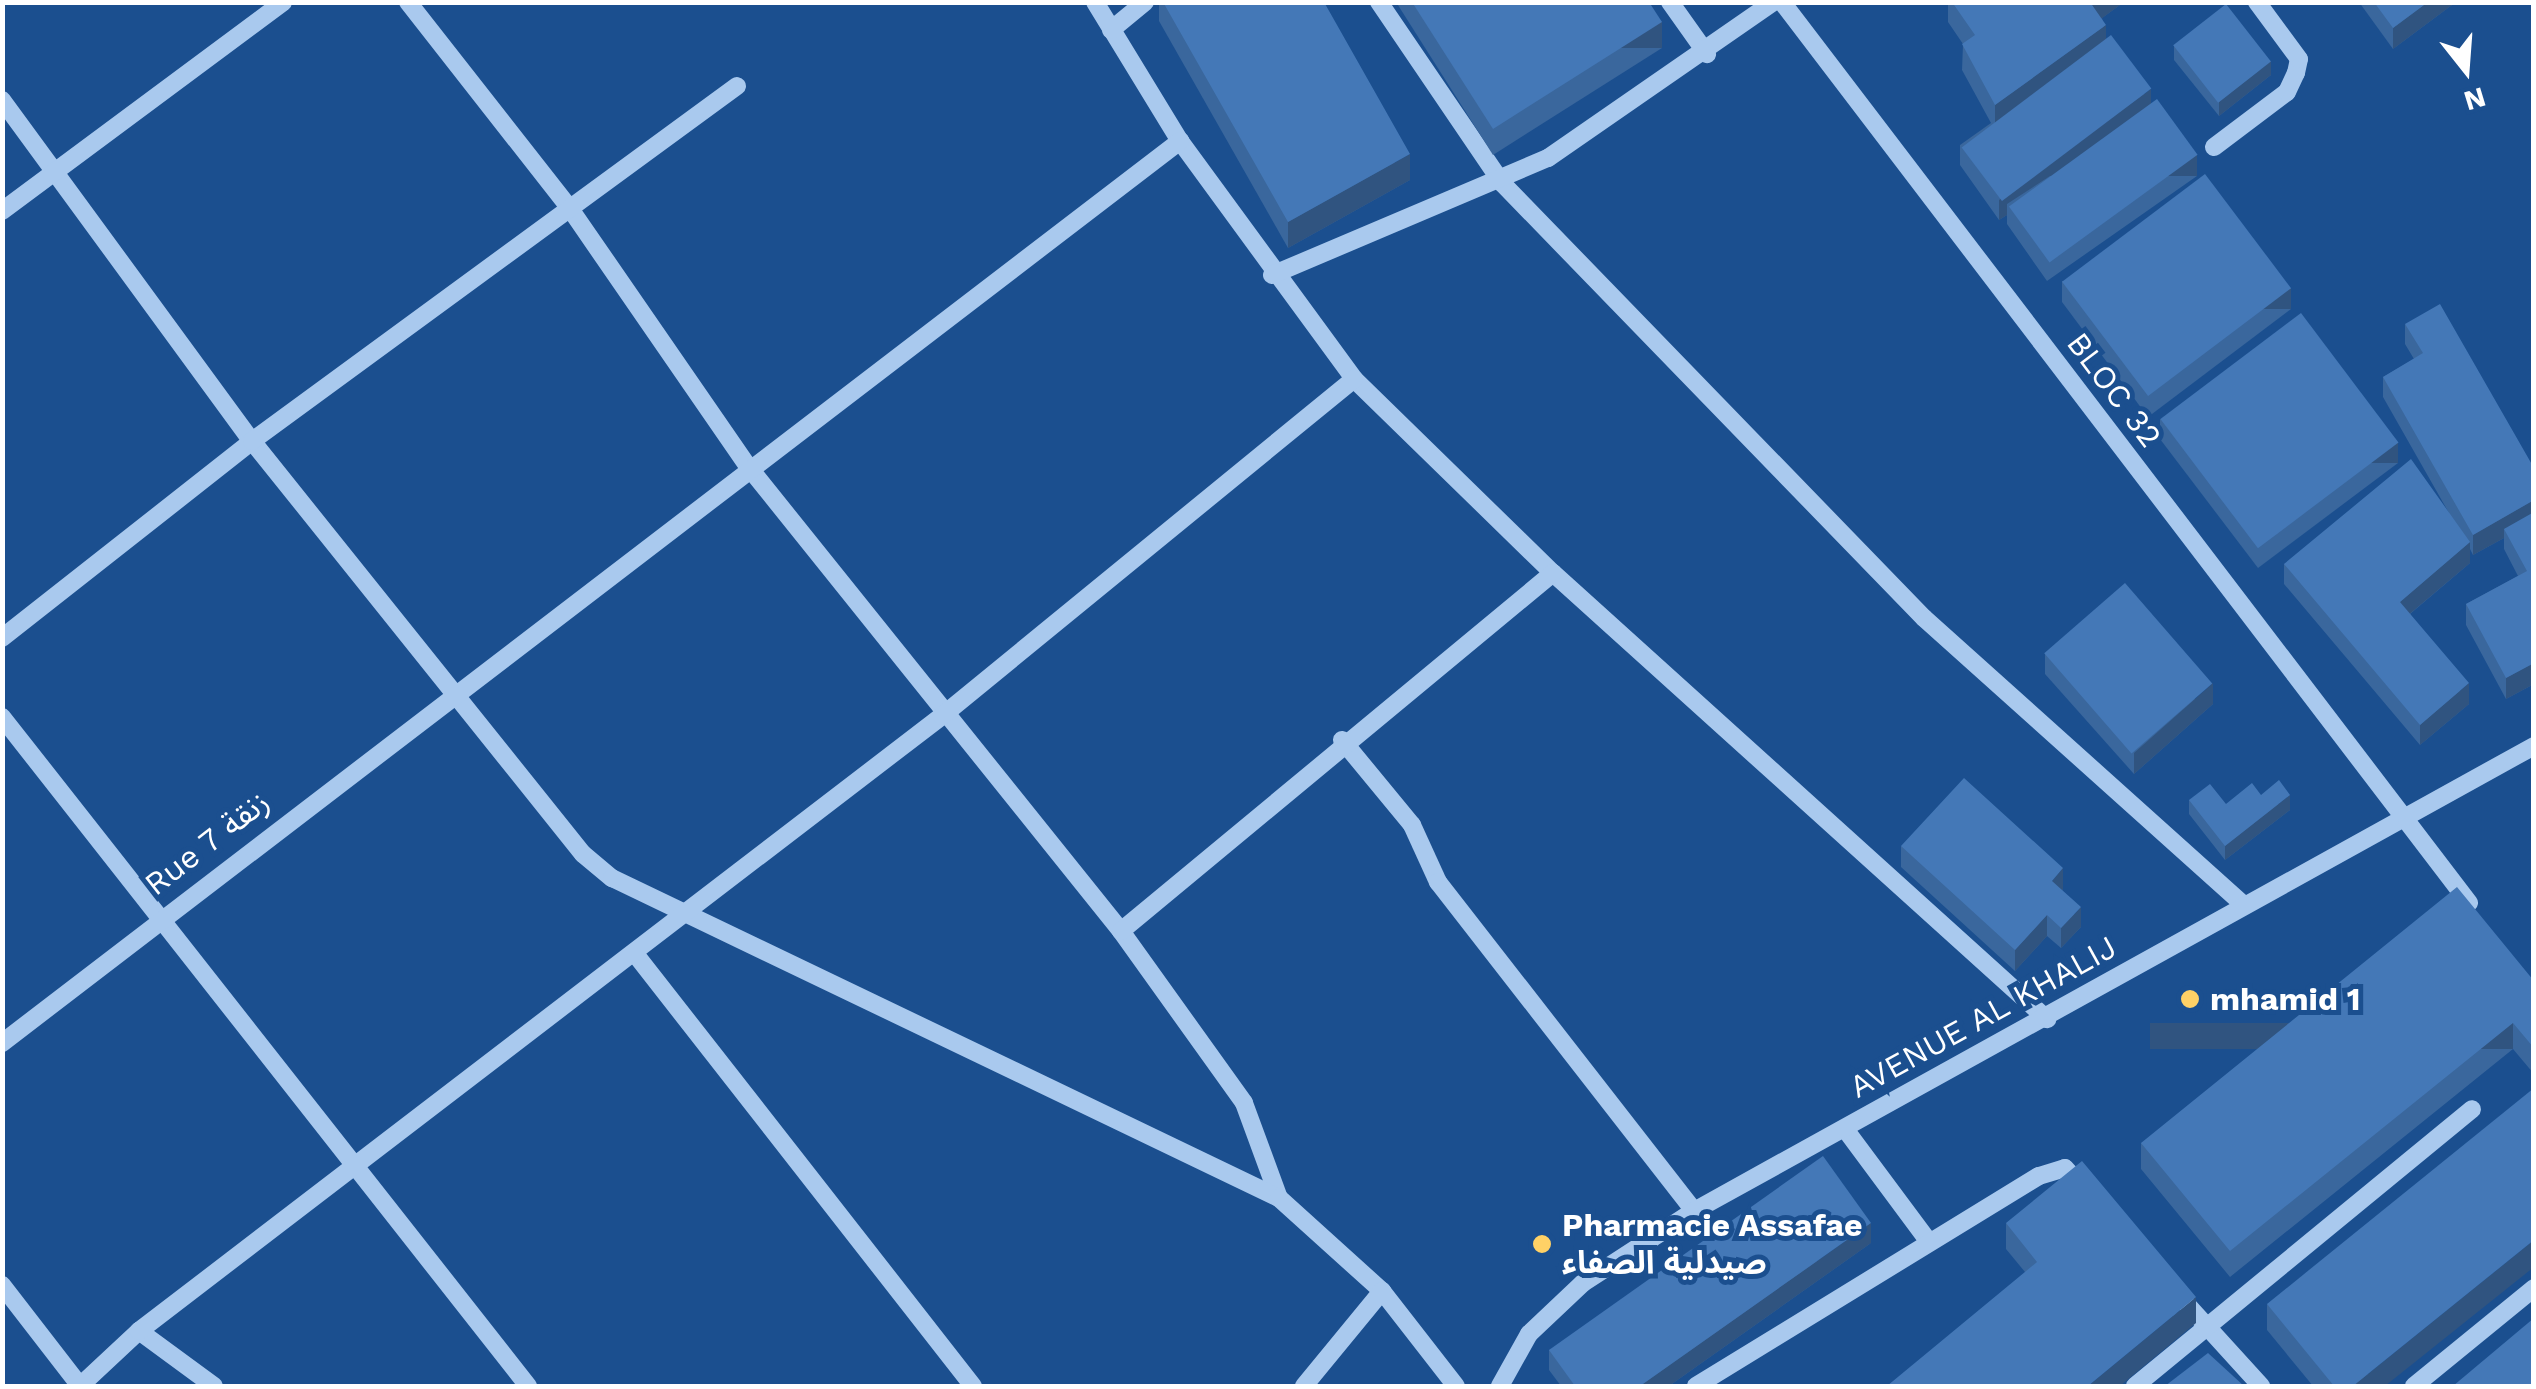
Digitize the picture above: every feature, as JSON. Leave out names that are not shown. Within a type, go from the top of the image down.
[{"type":"street","points":[[2,210],[283,2]]},
{"type":"street","points":[[408,2],[571,210],[748,465],[942,716],[1121,931],[1244,1103],[1279,1198]]},
{"type":"street","points":[[1095,2],[1180,142],[1272,275],[1354,379],[1554,574],[2047,1019]]},
{"type":"street","points":[[1111,30],[1145,2]]},
{"type":"street","points":[[1379,2],[1502,183],[1924,618],[2240,902]]},
{"type":"street","points":[[1670,2],[1707,54]]},
{"type":"street","points":[[1272,275],[1502,183],[1707,54],[1773,2]]},
{"type":"street","name":"BLOC 32","points":[[1782,2],[2485,924]]},
{"type":"street","points":[[2214,147],[2286,92],[2296,73],[2298,59],[2257,2]]},
{"type":"street","points":[[2,638],[252,441],[737,86]]},
{"type":"street","points":[[2,100],[58,170],[252,441],[450,693],[583,854],[612,878],[1279,1198],[1382,1291],[1456,1386]]},
{"type":"street","name":"Rue 7 زنقة","points":[[2,1043],[748,465],[1180,142]]},
{"type":"street","points":[[2,1284],[80,1386],[139,1331],[692,914],[942,716],[1354,379]]},
{"type":"street","points":[[1121,931],[1342,740],[1554,574]]},
{"type":"street","points":[[2,718],[157,920],[528,1386]]},
{"type":"street","points":[[1342,740],[1412,825],[1438,882],[1694,1211]]},
{"type":"street","name":"AVENUE AL KHALIJ","points":[[1500,1386],[1529,1334],[1583,1283],[1694,1211],[2047,1019],[2240,902],[2399,814],[2534,746]]},
{"type":"street","points":[[636,954],[973,1386]]},
{"type":"street","points":[[2135,1386],[2472,1109]]},
{"type":"street","points":[[1844,1129],[1929,1242]]},
{"type":"street","points":[[1696,1386],[2053,1169],[2064,1168],[2094,1200]]},
{"type":"street","points":[[2168,1284],[2261,1386]]},
{"type":"street","points":[[2414,1386],[2534,1288]]},
{"type":"street","points":[[1304,1386],[1382,1291]]},
{"type":"street","points":[[139,1331],[214,1386]]},
{"type":"building","points":[[1163,2],[1324,2],[1410,154],[1288,222]]},
{"type":"building","points":[[1412,2],[1649,2],[1662,22],[1493,129]]},
{"type":"building","points":[[1952,2],[2090,2],[2106,25],[1995,105],[1962,44],[1975,35]]},
{"type":"building","points":[[2374,2],[2428,2],[2393,28]]},
{"type":"building","points":[[2226,4],[2271,62],[2218,103],[2173,45]]},
{"type":"building","points":[[2111,35],[2151,89],[2002,201],[1962,148]]},
{"type":"building","points":[[2157,99],[2198,155],[2050,262],[2009,207]]},
{"type":"building","points":[[2205,174],[2291,288],[2148,396],[2062,282]]},
{"type":"building","points":[[2440,304],[2534,468],[2534,500],[2473,535],[2383,377],[2423,353],[2405,324]]},
{"type":"building","points":[[2301,313],[2398,442],[2258,548],[2160,419]]},
{"type":"building","points":[[2411,459],[2470,542],[2400,602],[2469,683],[2420,725],[2284,564]]},
{"type":"building","points":[[2534,512],[2534,663],[2506,678],[2466,604],[2527,571],[2504,529]]},
{"type":"building","points":[[2125,583],[2212,683],[2132,754],[2044,653]]},
{"type":"building","points":[[1964,778],[2063,868],[2052,881],[2081,907],[2061,928],[2047,915],[2015,950],[1901,846]]},
{"type":"building","points":[[2279,780],[2290,795],[2225,846],[2189,800],[2210,784],[2226,804],[2252,783],[2261,795]]},
{"type":"building","points":[[2457,887],[2534,981],[2534,1048],[2513,1023],[2230,1251],[2141,1143]]},
{"type":"building","points":[[2534,1088],[2534,1240],[2353,1386],[2334,1386],[2267,1304]]},
{"type":"building","points":[[1823,1156],[1871,1223],[1640,1386],[1575,1386],[1549,1350]]},
{"type":"building","points":[[2082,1161],[2196,1297],[2088,1386],[1887,1386],[2037,1262],[2006,1223]]},
{"type":"building","points":[[2534,1318],[2534,1386],[2453,1386]]},
{"type":"building","points":[[2208,1353],[2244,1386],[2165,1386]]},
{"type":"place","name":"mhamid 1","points":[[2190,999]]},
{"type":"place","name":"Pharmacie Assafae صيدلية الصفاء","points":[[1542,1244]]}]
